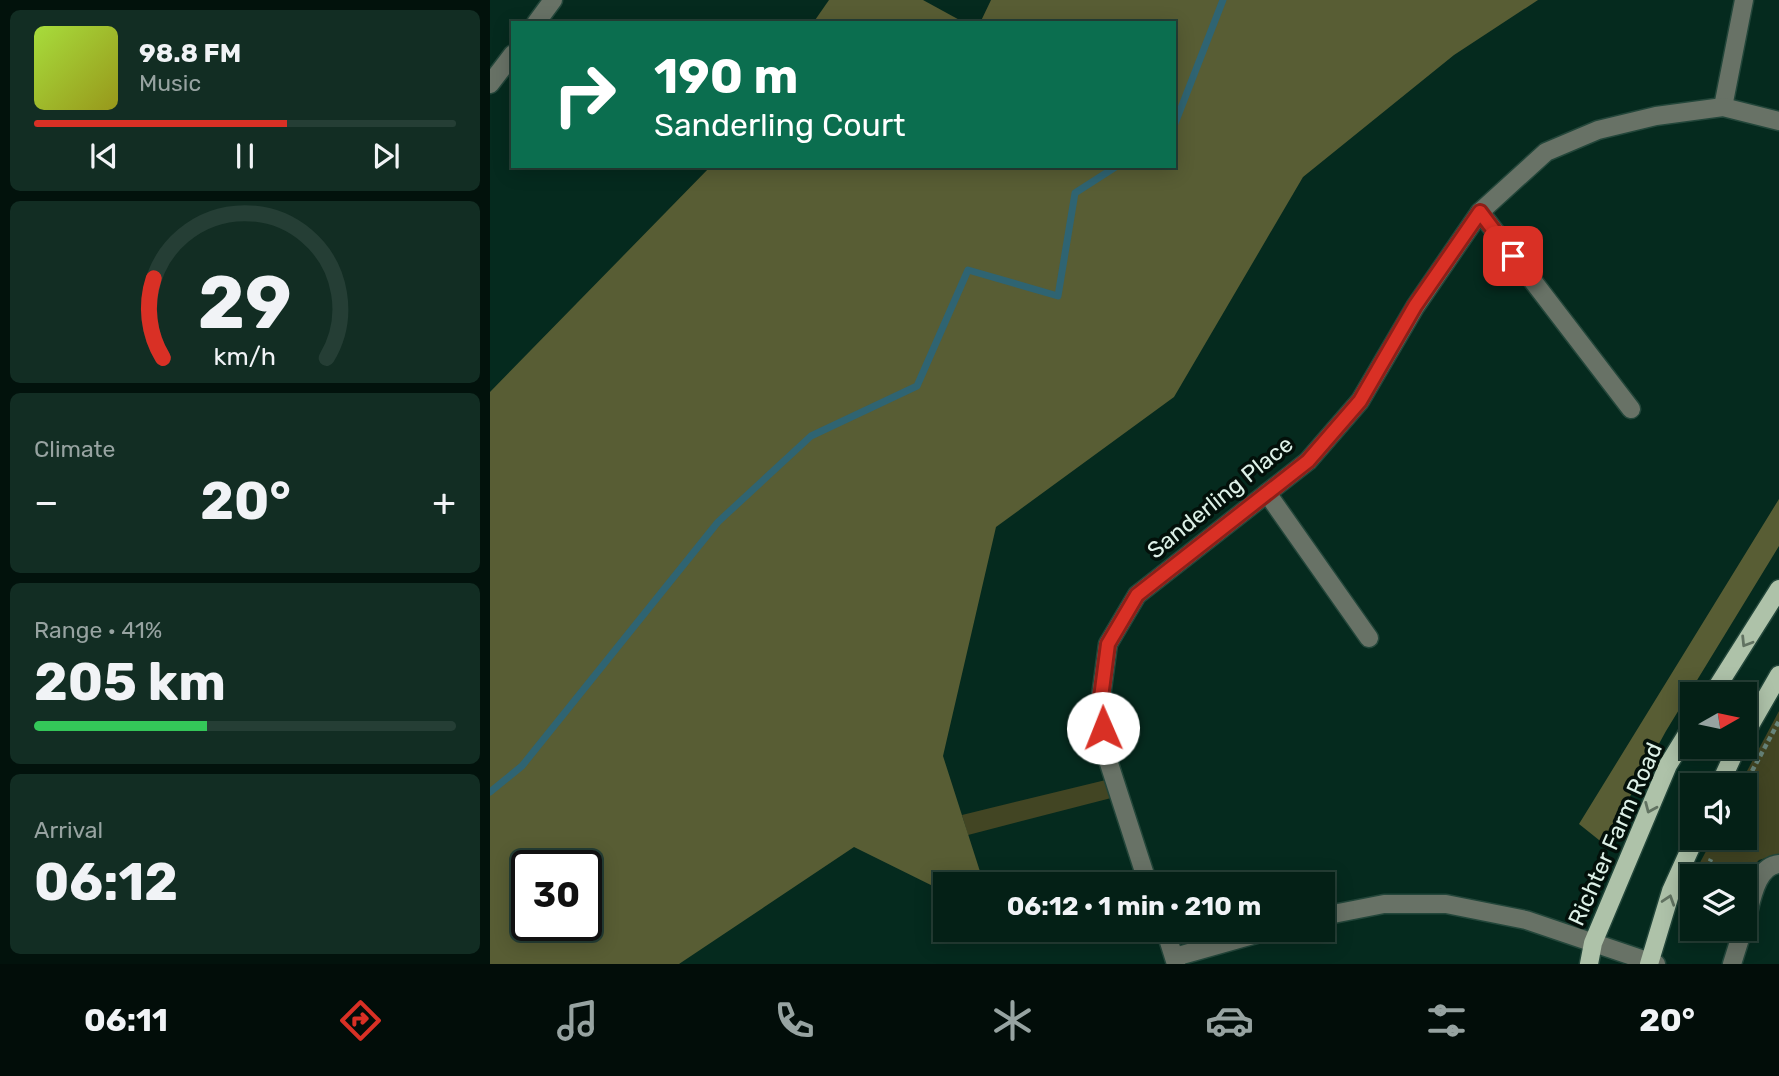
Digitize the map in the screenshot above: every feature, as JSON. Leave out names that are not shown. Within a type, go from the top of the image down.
[{"type":"main road","points":[[1720,682],[1779,589]]},
{"type":"main road","points":[[1757,713],[1779,675]]},
{"type":"main road","name":"Richter Farm Road","points":[[1588,964],[1593,943],[1668,765],[1680,746]]},
{"type":"main road","points":[[1652,963],[1671,891],[1690,850]]},
{"type":"street","points":[[537,21],[553,0]]},
{"type":"street","points":[[1723,107],[1744,0]]},
{"type":"street","points":[[490,84],[511,57]]},
{"type":"street","name":"Sanderling Place","points":[[1144,872],[1105,751],[1100,705],[1108,644],[1137,595],[1308,461],[1360,401],[1415,306],[1480,212],[1546,152],[1598,130],[1656,116],[1723,107],[1779,121]]},
{"type":"street","points":[[1480,212],[1631,409]]},
{"type":"street","points":[[1267,493],[1369,638]]},
{"type":"street","points":[[1757,888],[1762,873],[1773,864],[1779,864]]},
{"type":"street","points":[[1335,914],[1384,904],[1446,904],[1526,920],[1652,963]]},
{"type":"street","points":[[1732,964],[1739,941]]},
{"type":"street","points":[[1169,942],[1175,961],[1234,942]]},
{"type":"path","points":[[1752,773],[1779,721]]},
{"type":"green space","points":[[829,0],[923,0],[961,21],[814,21]]},
{"type":"green space","points":[[991,0],[1538,0],[1454,55],[1303,177],[1174,397],[996,527],[943,756],[980,872],[933,872],[933,886],[854,847],[679,964],[490,964],[490,392],[709,168],[1176,168],[1176,21],[981,21]]},
{"type":"green space","points":[[1779,499],[1779,546],[1696,682],[1680,682],[1680,708],[1604,844],[1579,824]]},
{"type":"green space","points":[[1779,711],[1779,854],[1759,860],[1755,864],[1699,864],[1707,850],[1757,850],[1757,773],[1746,773],[1753,760],[1757,760],[1757,752]]},
{"type":"green space","points":[[1114,778],[1119,796],[968,835],[962,815]]},
{"type":"waterway","points":[[1176,121],[1223,0]]},
{"type":"waterway","points":[[490,792],[522,766],[718,522],[811,436],[917,386],[968,270],[1058,296],[1075,193],[1114,168]]},
{"type":"route","points":[[1103,728],[1100,705],[1108,644],[1137,595],[1308,461],[1360,401],[1415,306],[1480,212],[1513,256]]}]
